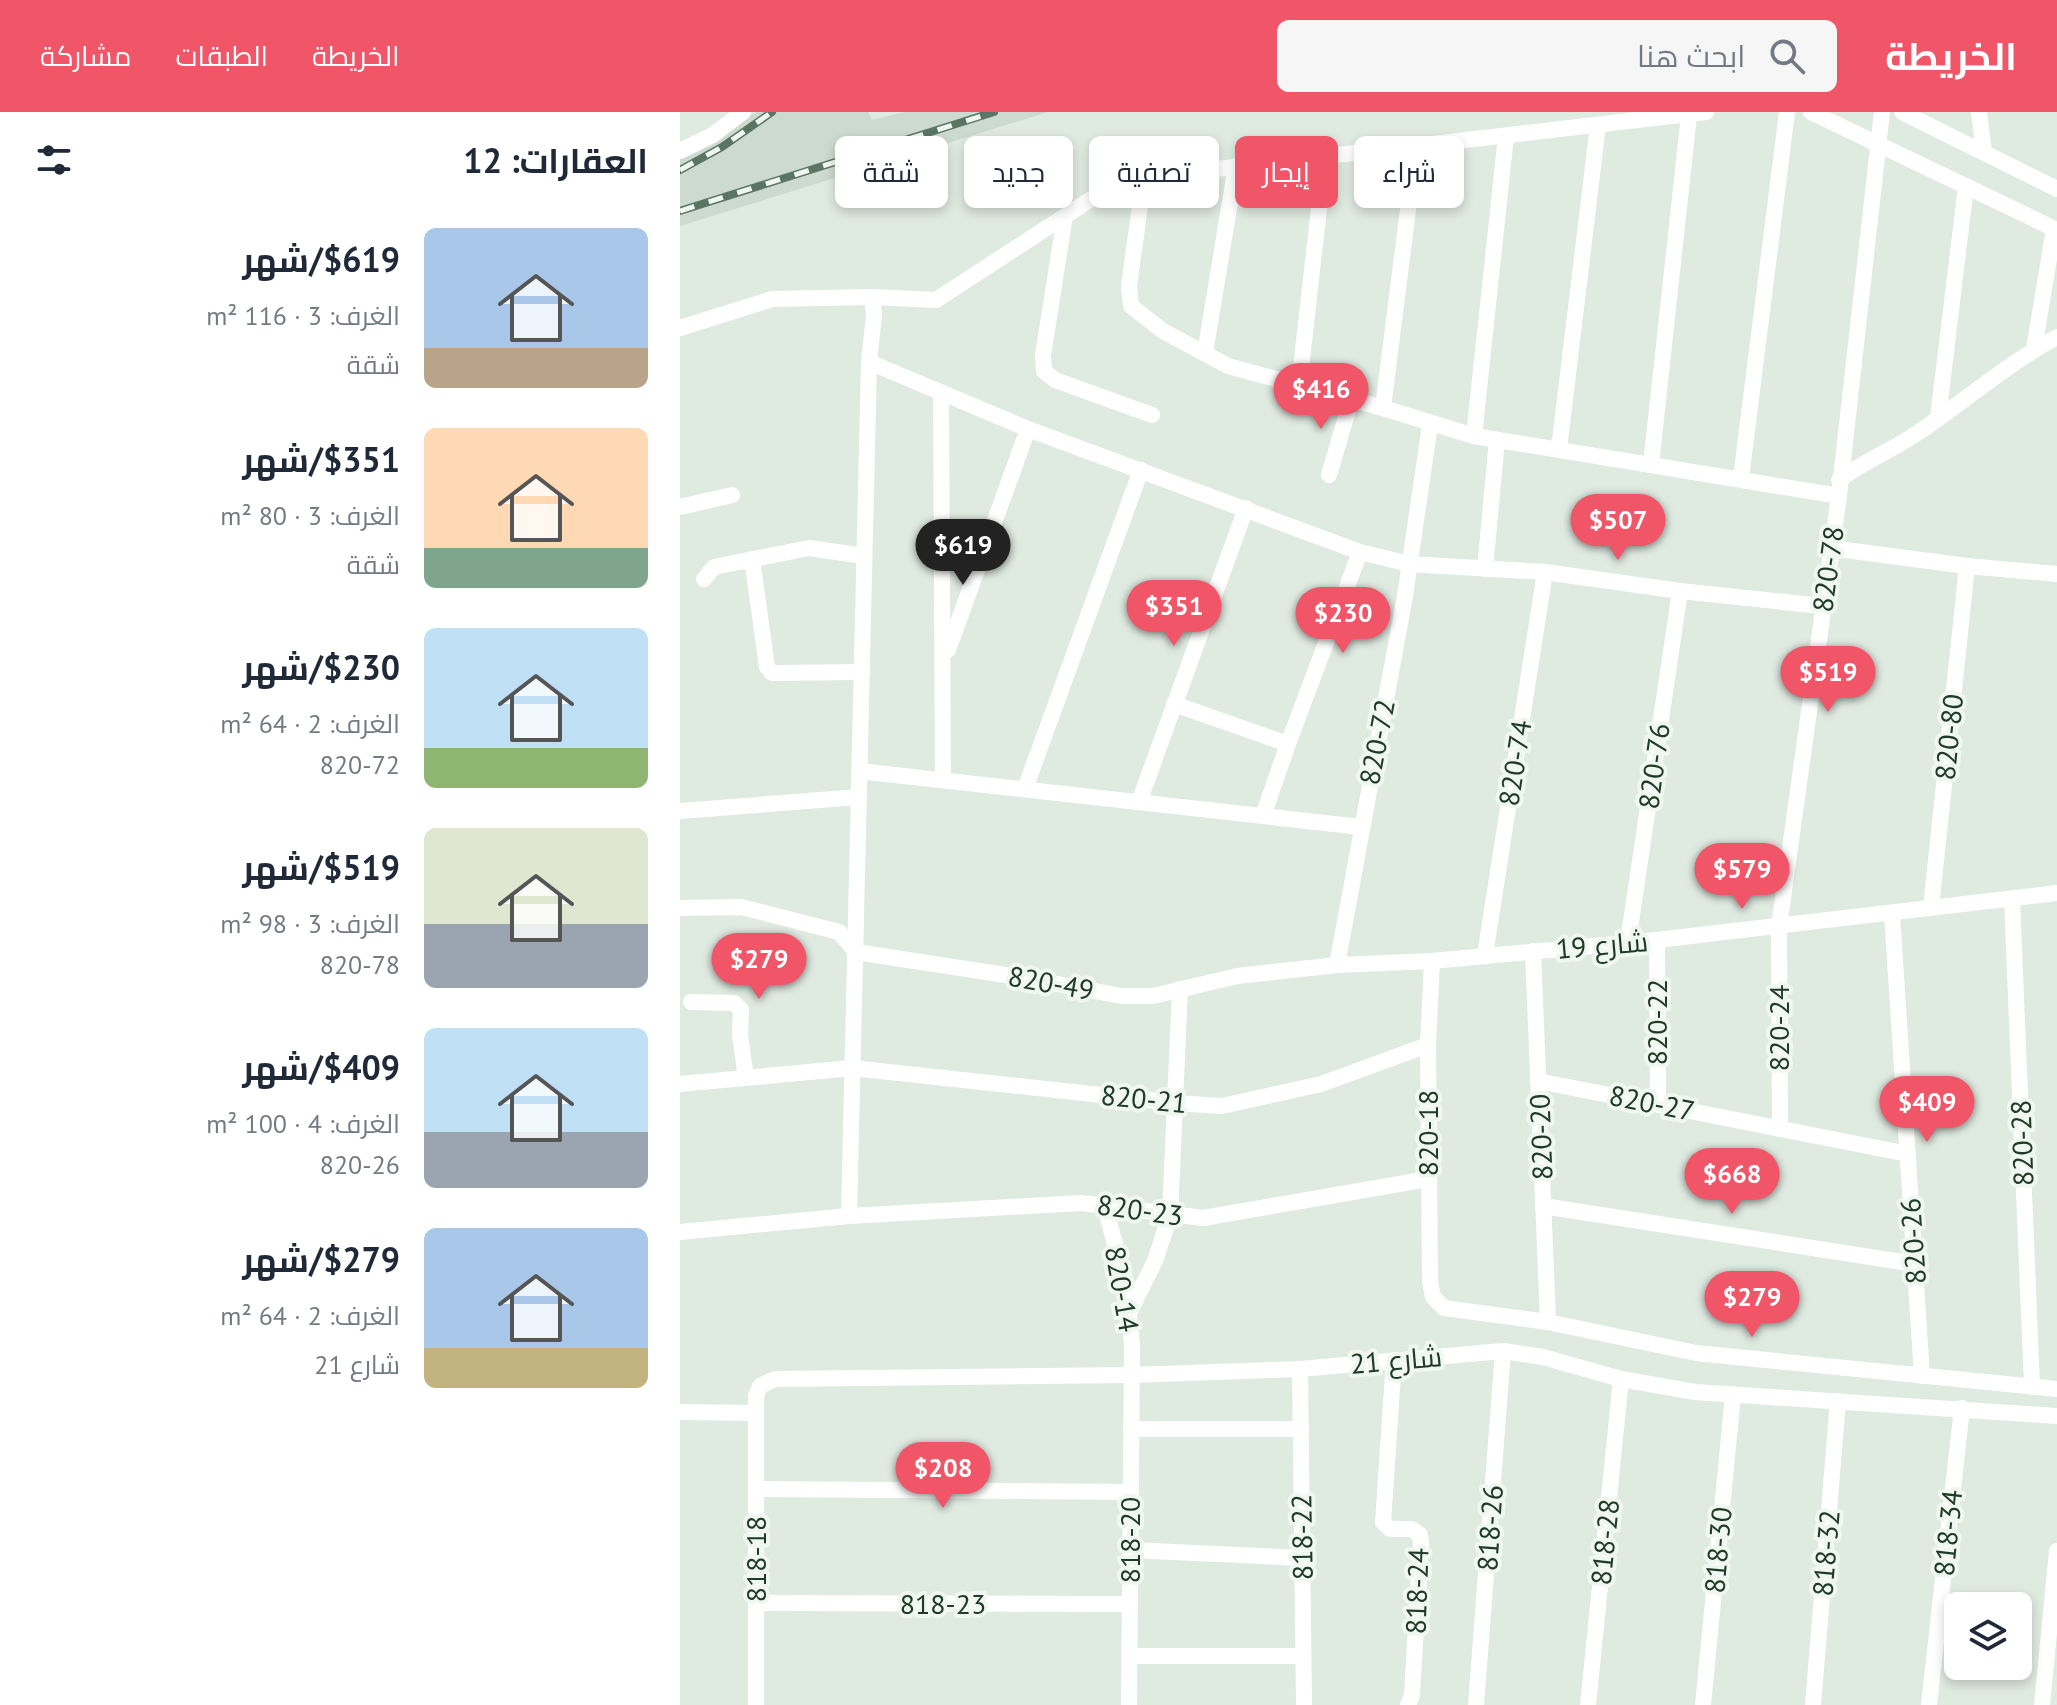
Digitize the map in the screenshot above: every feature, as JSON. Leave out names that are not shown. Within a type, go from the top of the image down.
[{"type":"street","points":[[680,151],[713,135],[743,112]]},
{"type":"street","points":[[1741,478],[1787,112]]},
{"type":"street","points":[[1811,112],[2055,229],[2034,349]]},
{"type":"street","name":"820-78","points":[[1779,927],[1839,488],[1882,112]]},
{"type":"street","points":[[1902,112],[2057,189]]},
{"type":"street","points":[[1979,112],[1984,152]]},
{"type":"street","points":[[1464,141],[1697,113],[1651,465]]},
{"type":"street","points":[[1559,449],[1598,125]]},
{"type":"street","points":[[1474,436],[1506,136]]},
{"type":"street","points":[[1205,353],[1235,172]]},
{"type":"street","points":[[1938,418],[1966,186]]},
{"type":"street","points":[[680,328],[772,299],[872,297],[936,300],[1089,200]]},
{"type":"street","points":[[1140,208],[1129,286],[1131,306],[1163,331],[1228,366],[1474,436],[1741,478],[1839,488],[1860,464],[1887,452],[2034,349],[2057,337]]},
{"type":"street","points":[[1299,385],[1319,208]]},
{"type":"street","points":[[1383,408],[1409,208]]},
{"type":"street","points":[[1065,216],[1043,355],[1044,371],[1055,380],[1152,415]]},
{"type":"street","points":[[849,1216],[869,362],[874,315],[872,297]]},
{"type":"street","points":[[869,362],[1028,429],[1360,552],[1409,564],[1545,572],[1680,591],[1822,606]]},
{"type":"street","points":[[941,393],[943,780]]},
{"type":"street","points":[[1329,475],[1351,400]]},
{"type":"street","name":"820-72","points":[[1337,965],[1402,612],[1430,425]]},
{"type":"street","points":[[944,663],[1028,429]]},
{"type":"street","points":[[1485,569],[1497,440]]},
{"type":"street","points":[[1025,789],[1141,470]]},
{"type":"street","points":[[680,507],[732,495]]},
{"type":"street","points":[[1139,802],[1246,508]]},
{"type":"street","points":[[704,579],[714,567],[809,548],[864,556]]},
{"type":"street","points":[[1830,548],[2057,574]]},
{"type":"street","points":[[1263,816],[1360,552]]},
{"type":"street","points":[[752,559],[767,667],[772,673],[862,672]]},
{"type":"street","name":"820-80","points":[[1931,908],[1967,566]]},
{"type":"street","name":"820-74","points":[[1485,955],[1545,572]]},
{"type":"street","name":"820-76","points":[[1628,942],[1680,591]]},
{"type":"street","points":[[1174,704],[1288,744]]},
{"type":"street","points":[[859,771],[1361,827]]},
{"type":"street","points":[[680,811],[859,797]]},
{"type":"street","name":"شارع 19","points":[[1432,961],[1779,927],[2057,893]]},
{"type":"street","name":"820-28","points":[[2012,899],[2032,1387]]},
{"type":"street","name":"820-49","points":[[680,908],[741,907],[839,932],[856,952],[1122,996],[1153,996],[1237,976],[1337,965],[1432,961]]},
{"type":"street","name":"820-26","points":[[1892,914],[1922,1376]]},
{"type":"street","name":"820-24","points":[[1779,927],[1780,1129]]},
{"type":"street","name":"820-22","points":[[1657,940],[1658,1104]]},
{"type":"street","name":"820-20","points":[[1533,951],[1548,1322]]},
{"type":"street","name":"820-18","points":[[1432,961],[1428,1045],[1428,1179],[1431,1290],[1438,1304]]},
{"type":"street","points":[[1130,1311],[1155,1261],[1170,1215],[1180,989]]},
{"type":"street","points":[[691,1002],[734,1003],[741,1010],[740,1035],[746,1078]]},
{"type":"street","name":"820-21","points":[[680,1084],[852,1068],[1222,1106],[1321,1084],[1428,1045]]},
{"type":"street","name":"820-27","points":[[1538,1081],[1908,1154]]},
{"type":"street","name":"820-23","points":[[680,1232],[849,1216],[1081,1203],[1170,1215],[1213,1217],[1428,1179]]},
{"type":"street","name":"820-14","points":[[1104,1204],[1126,1284],[1130,1311],[1131,1375]]},
{"type":"street","points":[[1543,1206],[1915,1264]]},
{"type":"street","name":"شارع 21","points":[[1438,1304],[1459,1312],[1548,1322],[1696,1353],[2057,1389]]},
{"type":"street","name":"شارع 21","points":[[756,1413],[756,1396],[760,1386],[775,1379],[1131,1375],[1300,1369],[1503,1351],[1543,1357],[1621,1379],[1733,1395],[2057,1416]]},
{"type":"street","name":"818-26","points":[[1476,1705],[1503,1351]]},
{"type":"street","name":"818-24","points":[[1394,1360],[1383,1522],[1390,1529],[1412,1529],[1420,1535],[1421,1543],[1412,1695],[1408,1705]]},
{"type":"street","name":"818-22","points":[[1300,1369],[1304,1705]]},
{"type":"street","name":"818-20","points":[[1129,1705],[1131,1375]]},
{"type":"street","name":"818-28","points":[[1588,1705],[1621,1379]]},
{"type":"street","name":"818-30","points":[[1703,1705],[1733,1395]]},
{"type":"street","name":"818-32","points":[[1813,1705],[1838,1401]]},
{"type":"street","name":"818-34","points":[[1929,1705],[1962,1408]]},
{"type":"street","points":[[680,1412],[756,1413]]},
{"type":"street","name":"818-18","points":[[756,1413],[756,1705]]},
{"type":"street","points":[[1131,1429],[1301,1429]]},
{"type":"street","points":[[756,1489],[1131,1492]]},
{"type":"street","points":[[1130,1550],[1302,1558]]},
{"type":"street","points":[[2042,1705],[2057,1551]]},
{"type":"street","name":"818-23","points":[[756,1603],[1130,1604]]},
{"type":"street","points":[[1129,1656],[1303,1656]]},
{"type":"shaded area","points":[[756,112],[868,112],[872,120],[905,112],[1048,112],[948,143],[948,136],[835,136],[835,178],[680,226],[680,158]]},
{"type":"railway","points":[[680,170],[722,147],[772,112]]},
{"type":"railway","points":[[680,211],[994,112]]}]
